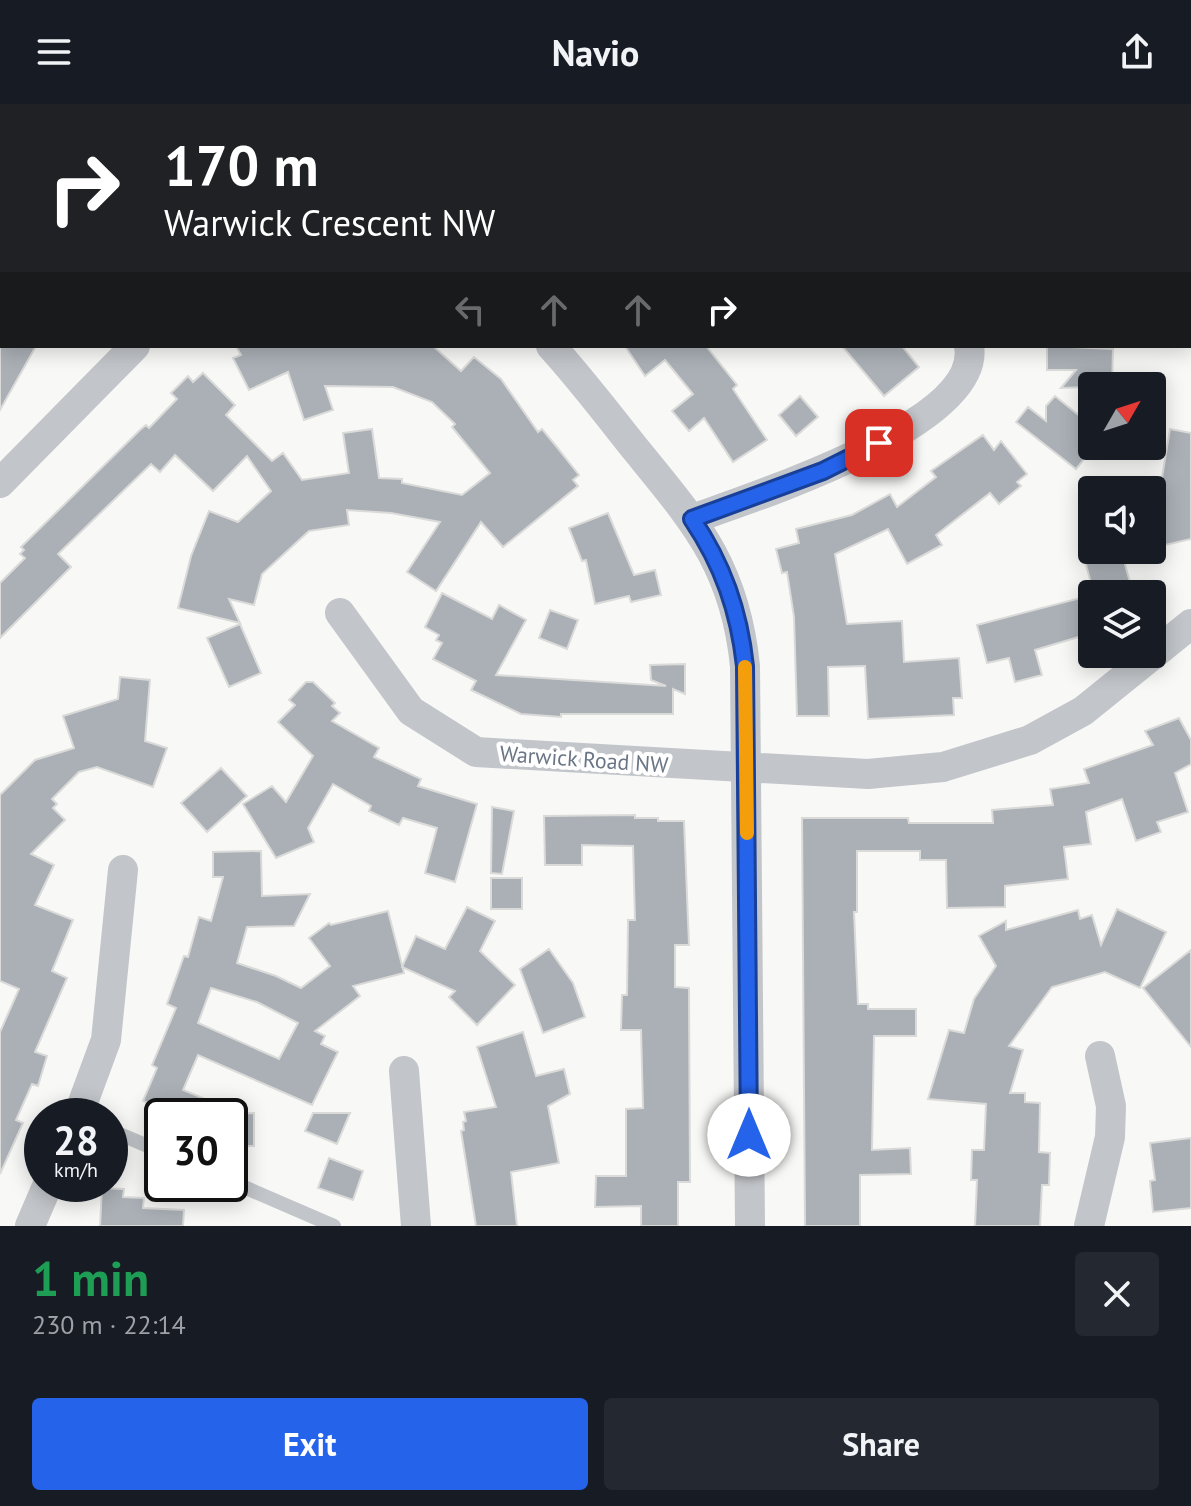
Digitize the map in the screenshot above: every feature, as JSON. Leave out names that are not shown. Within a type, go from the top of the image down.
[{"type":"street","points":[[0,483],[133,348]]},
{"type":"street","points":[[553,348],[692,519],[722,568],[738,619],[745,666],[750,1226]]},
{"type":"street","points":[[692,519],[823,471],[896,433],[955,390],[971,362],[969,348]]},
{"type":"street","name":"Warwick Road NW","points":[[340,613],[411,711],[476,752],[746,770],[868,774],[919,771],[1002,751],[1030,740],[1083,711],[1191,624]]},
{"type":"street","points":[[85,1098],[106,1040],[123,870]]},
{"type":"street","points":[[1089,1226],[1111,1122],[1100,1056]]},
{"type":"street","points":[[404,1071],[416,1226]]},
{"type":"street","points":[[30,1226],[40,1202]]},
{"type":"lane","points":[[248,1189],[334,1226]]},
{"type":"building","points":[[0,348],[35,348],[0,410]]},
{"type":"building","points":[[237,348],[435,348],[461,371],[474,357],[501,379],[538,432],[542,429],[556,446],[579,475],[573,480],[578,486],[503,547],[481,522],[436,591],[407,572],[440,522],[391,513],[347,510],[349,525],[309,531],[262,574],[254,605],[229,599],[240,623],[178,608],[191,556],[209,511],[238,522],[271,491],[247,456],[213,491],[175,455],[160,472],[151,464],[58,554],[71,567],[0,638],[0,583],[25,558],[20,554],[24,550],[21,547],[140,430],[146,425],[149,428],[177,399],[171,393],[188,376],[193,382],[203,373],[235,405],[226,415],[272,461],[283,453],[302,480],[349,473],[343,433],[372,429],[379,478],[402,479],[402,483],[462,495],[490,473],[452,427],[455,424],[432,402],[393,387],[325,386],[333,410],[304,420],[288,372],[249,390],[233,358],[241,355]]},
{"type":"building","points":[[626,348],[708,348],[737,385],[733,389],[767,440],[733,462],[704,418],[689,431],[672,411],[693,394],[665,360],[645,376]]},
{"type":"building","points":[[844,348],[904,348],[919,367],[884,396]]},
{"type":"building","points":[[1047,348],[1113,349],[1112,372],[1078,372],[1078,387],[1061,388],[1076,370],[1047,370]]},
{"type":"building","points":[[800,396],[818,417],[796,436],[779,415]]},
{"type":"building","points":[[1055,396],[1078,415],[1078,460],[1083,460],[1076,469],[1016,422],[1028,407],[1046,421],[1046,406]]},
{"type":"building","points":[[1170,429],[1191,433],[1191,539],[1166,545],[1166,476],[1162,476]]},
{"type":"building","points":[[983,435],[994,450],[1001,441],[1027,474],[1017,482],[1021,486],[999,504],[990,493],[936,535],[942,545],[907,564],[888,529],[835,554],[847,624],[902,621],[904,662],[959,658],[962,698],[953,698],[954,715],[868,719],[865,666],[828,667],[829,716],[797,716],[794,617],[787,572],[782,573],[776,549],[799,543],[796,529],[852,515],[890,494],[897,507],[936,477],[931,471]]},
{"type":"building","points":[[608,513],[634,575],[655,570],[661,595],[631,602],[629,596],[595,604],[586,560],[582,561],[569,528]]},
{"type":"building","points":[[1086,564],[1125,564],[1129,580],[1090,580]]},
{"type":"building","points":[[442,593],[492,619],[499,605],[526,620],[496,675],[666,686],[651,680],[650,665],[685,664],[685,694],[673,689],[673,714],[561,714],[561,717],[521,714],[471,690],[476,681],[433,659],[442,643],[436,640],[439,635],[425,627]]},
{"type":"building","points":[[1078,599],[1078,637],[1035,650],[1042,675],[1015,682],[1009,658],[987,663],[977,625]]},
{"type":"building","points":[[550,610],[578,620],[567,649],[539,638]]},
{"type":"building","points":[[240,624],[261,673],[229,687],[207,638]]},
{"type":"building","points":[[120,677],[150,680],[145,741],[167,748],[153,787],[97,767],[79,772],[52,799],[57,804],[53,808],[65,820],[31,854],[54,865],[35,905],[73,920],[52,971],[67,978],[35,1052],[47,1056],[38,1086],[32,1084],[24,1098],[16,1120],[23,1123],[0,1174],[0,1032],[19,989],[0,981],[0,795],[35,760],[74,748],[63,716],[118,699]]},
{"type":"building","points":[[306,682],[313,682],[335,703],[332,706],[340,713],[332,721],[379,748],[374,757],[421,779],[418,786],[477,804],[455,882],[425,873],[437,828],[403,818],[399,825],[369,811],[371,806],[333,784],[308,828],[314,842],[276,858],[243,804],[272,786],[286,802],[313,756],[278,722],[295,705],[289,700]]},
{"type":"building","points":[[1179,718],[1191,740],[1191,764],[1175,773],[1188,812],[1157,822],[1161,832],[1136,841],[1122,799],[1086,812],[1091,844],[1064,847],[1068,879],[1005,886],[1005,907],[947,908],[946,860],[920,860],[920,851],[857,851],[857,912],[854,912],[858,1004],[868,1004],[868,1009],[916,1009],[916,1036],[874,1036],[872,1150],[910,1148],[911,1174],[860,1175],[860,1226],[805,1226],[802,818],[908,818],[909,823],[993,823],[992,810],[1053,805],[1050,789],[1089,783],[1084,769],[1153,745],[1145,731]]},
{"type":"building","points":[[221,768],[247,796],[207,832],[181,803]]},
{"type":"building","points":[[492,807],[514,811],[502,874],[491,873]]},
{"type":"building","points":[[635,815],[635,818],[658,818],[658,821],[684,821],[689,945],[675,945],[675,987],[689,988],[690,1182],[678,1182],[678,1226],[641,1226],[641,1206],[595,1207],[596,1176],[626,1176],[626,1109],[643,1108],[641,1030],[621,1030],[622,995],[627,995],[628,920],[635,920],[633,846],[582,845],[582,865],[545,865],[544,816]]},
{"type":"building","points":[[261,851],[262,896],[310,894],[294,926],[247,927],[237,963],[301,988],[330,966],[309,938],[329,923],[388,911],[404,973],[353,986],[360,996],[315,1031],[325,1036],[321,1044],[338,1052],[312,1105],[198,1055],[183,1090],[203,1098],[144,1098],[157,1068],[152,1065],[176,1008],[167,1004],[184,956],[188,957],[199,917],[211,921],[223,877],[213,877],[213,852]],"holes":[[[211,988],[257,1002],[298,1023],[279,1059],[198,1023]]]},
{"type":"building","points":[[491,878],[522,878],[522,909],[491,909]]},
{"type":"building","points":[[467,907],[495,921],[480,951],[515,985],[477,1025],[449,997],[455,991],[402,967],[416,936],[445,949]]},
{"type":"building","points":[[1117,909],[1166,932],[1140,988],[1105,972],[1052,987],[1009,1046],[1023,1050],[1010,1093],[1025,1093],[1025,1102],[1040,1103],[1039,1152],[1050,1153],[1049,1185],[1042,1185],[1040,1226],[975,1226],[977,1180],[971,1180],[972,1150],[984,1150],[986,1104],[928,1099],[949,1030],[964,1033],[974,999],[996,966],[979,936],[1006,921],[1006,930],[1078,910],[1080,919],[1092,915],[1101,945]]},
{"type":"building","points":[[549,949],[573,983],[585,1017],[543,1033],[520,969]]},
{"type":"building","points":[[1191,950],[1191,1047],[1143,988]]},
{"type":"building","points":[[523,1032],[536,1076],[564,1069],[570,1094],[548,1106],[559,1163],[511,1172],[517,1226],[476,1226],[461,1131],[466,1121],[464,1112],[496,1107],[477,1047]]},
{"type":"building","points":[[248,1113],[254,1113],[254,1146],[248,1146]]},
{"type":"building","points":[[313,1113],[350,1113],[337,1144],[305,1131]]},
{"type":"building","points":[[1191,1138],[1191,1208],[1153,1212],[1150,1181],[1155,1180],[1150,1143]]},
{"type":"building","points":[[329,1158],[363,1171],[353,1200],[318,1188]]},
{"type":"building","points":[[128,1197],[144,1198],[143,1208],[184,1210],[183,1226],[100,1226],[101,1202],[128,1202]]},
{"type":"slow traffic","points":[[745,667],[747,833]]},
{"type":"route","points":[[749,1135],[745,666],[738,619],[722,568],[692,519],[823,471],[879,443]]}]
